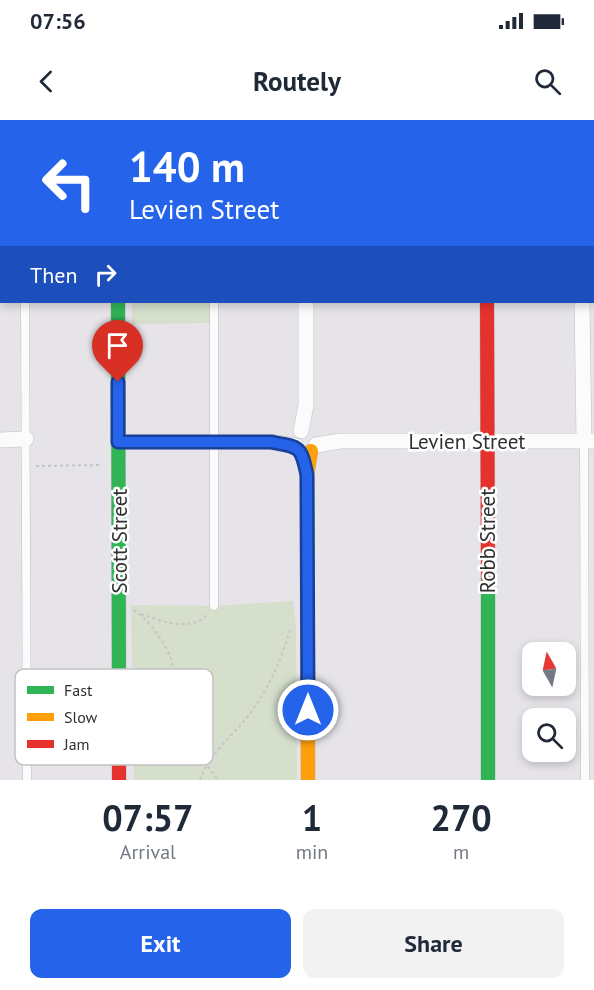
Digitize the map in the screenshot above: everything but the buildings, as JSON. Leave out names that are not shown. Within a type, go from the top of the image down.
[{"type":"street","name":"Scott Street","points":[[118,303],[119,669]]},
{"type":"street","points":[[306,303],[308,780]]},
{"type":"street","name":"Robb Street","points":[[487,303],[488,780]]},
{"type":"street","points":[[582,303],[589,441]]},
{"type":"street","points":[[0,440],[26,439]]},
{"type":"street","name":"Levien Street","points":[[118,442],[589,441]]},
{"type":"street","name":"Scott Street","points":[[119,765],[119,780]]},
{"type":"lane","points":[[25,303],[27,669]]},
{"type":"lane","points":[[213,303],[214,606]]},
{"type":"lane","points":[[585,780],[589,441]]},
{"type":"lane","points":[[27,765],[27,780]]},
{"type":"path","points":[[26,466],[105,465]]},
{"type":"path","points":[[132,609],[164,622],[186,624],[198,622],[207,616],[214,606]]},
{"type":"path","points":[[141,614],[170,657],[173,669]]},
{"type":"path","points":[[213,756],[243,722],[271,682],[281,662],[290,629]]},
{"type":"path","points":[[200,780],[205,765]]},
{"type":"path","points":[[205,765],[218,780]]},
{"type":"green space","points":[[132,303],[211,303],[211,323],[132,324]]},
{"type":"green space","points":[[293,601],[296,628],[297,780],[134,780],[134,765],[213,765],[213,669],[132,669],[131,605],[214,606]]},
{"type":"traffic: fast","points":[[118,303],[119,669]]},
{"type":"traffic: fast","points":[[488,577],[488,780]]},
{"type":"traffic: slow","points":[[308,780],[307,475],[311,451]]},
{"type":"traffic: jam","points":[[487,303],[488,577]]},
{"type":"traffic: jam","points":[[119,765],[119,780]]},
{"type":"route","points":[[118,382],[118,442],[271,442],[296,446],[302,451],[307,475],[309,552],[308,710]]}]
